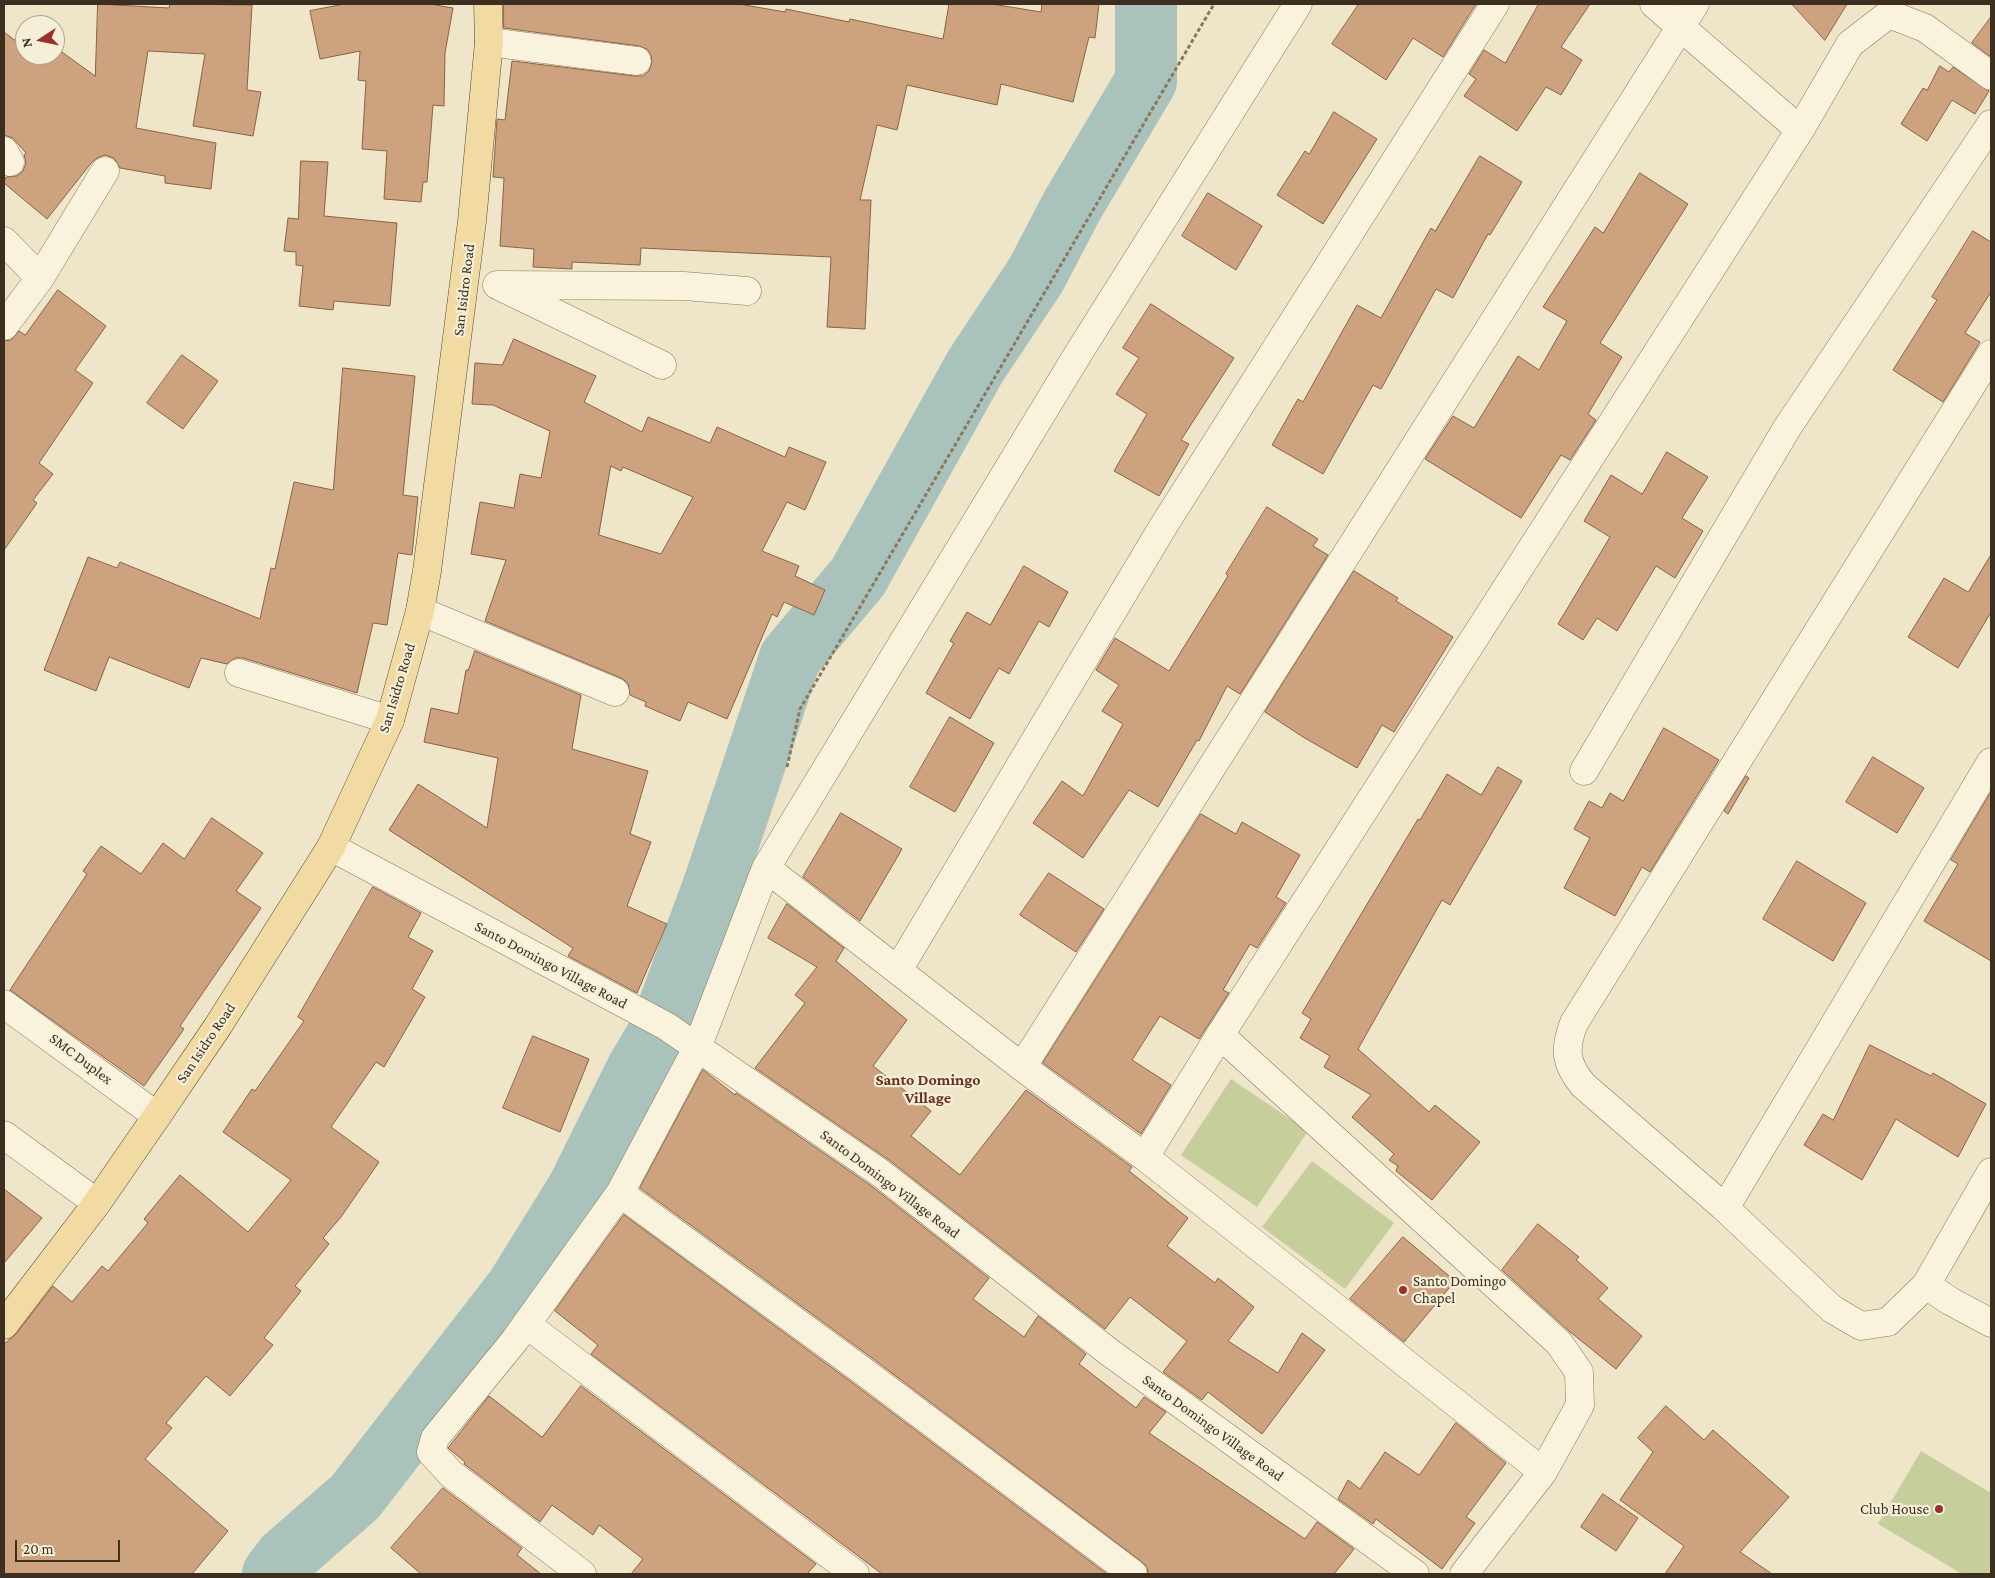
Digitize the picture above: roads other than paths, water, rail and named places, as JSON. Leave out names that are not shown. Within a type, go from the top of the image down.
[{"type":"main road","name":"San Isidro Road","points":[[4,1325],[97,1202],[218,1026],[331,847],[390,720],[420,611],[427,571],[466,283],[489,42],[488,4]]},
{"type":"street","points":[[582,1574],[450,1474],[431,1452],[434,1438],[526,1324],[620,1193],[697,1048],[766,868],[1078,354],[1298,4]]},
{"type":"street","points":[[898,970],[1164,525],[1495,4]]},
{"type":"street","points":[[1654,4],[1800,130]]},
{"type":"street","points":[[1022,1067],[1695,4]]},
{"type":"street","points":[[1146,1157],[1220,1034],[1800,130],[1850,44],[1889,14],[1925,28],[1991,76]]},
{"type":"street","points":[[489,42],[637,61]]},
{"type":"street","points":[[1584,771],[1787,428],[1991,124]]},
{"type":"street","points":[[4,326],[40,278],[106,172]]},
{"type":"street","points":[[4,241],[40,278]]},
{"type":"street","points":[[466,283],[497,285],[684,286],[747,291]]},
{"type":"street","points":[[497,285],[662,365]]},
{"type":"street","points":[[1991,354],[1574,1023],[1568,1039],[1567,1052],[1571,1070],[1583,1085],[1726,1208],[1832,1309],[1861,1326],[1888,1322],[1926,1285],[1991,1172]]},
{"type":"street","points":[[420,611],[616,692]]},
{"type":"street","points":[[239,674],[390,720]]},
{"type":"street","points":[[1726,1208],[1991,762]]},
{"type":"street","name":"Santo Domingo Village Road","points":[[331,847],[666,1026],[879,1172],[1109,1352],[1414,1574]]},
{"type":"street","points":[[766,868],[1022,1067],[1146,1157],[1543,1472]]},
{"type":"street","name":"SMC Duplex","points":[[4,1004],[157,1116]]},
{"type":"street","points":[[1220,1034],[1558,1343],[1579,1372],[1580,1405],[1543,1472],[1464,1574]]},
{"type":"street","points":[[4,1135],[97,1202]]},
{"type":"street","points":[[620,1193],[859,1368],[1133,1574]]},
{"type":"street","points":[[1926,1285],[1950,1301],[1991,1323]]},
{"type":"street","points":[[526,1324],[855,1574]]},
{"type":"waterway","points":[[273,1574],[285,1558],[355,1497],[516,1289],[578,1189],[637,1070],[660,1031],[713,888],[790,658],[858,577],[975,367],[1036,275],[1072,206],[1146,81],[1146,4]]},
{"type":"place","name":"Santo Domingo Chapel","points":[[1403,1290]]},
{"type":"place","name":"Club House","points":[[1939,1509]]},
{"type":"district","name":"Santo Domingo Village","points":[[928,1089]]}]
